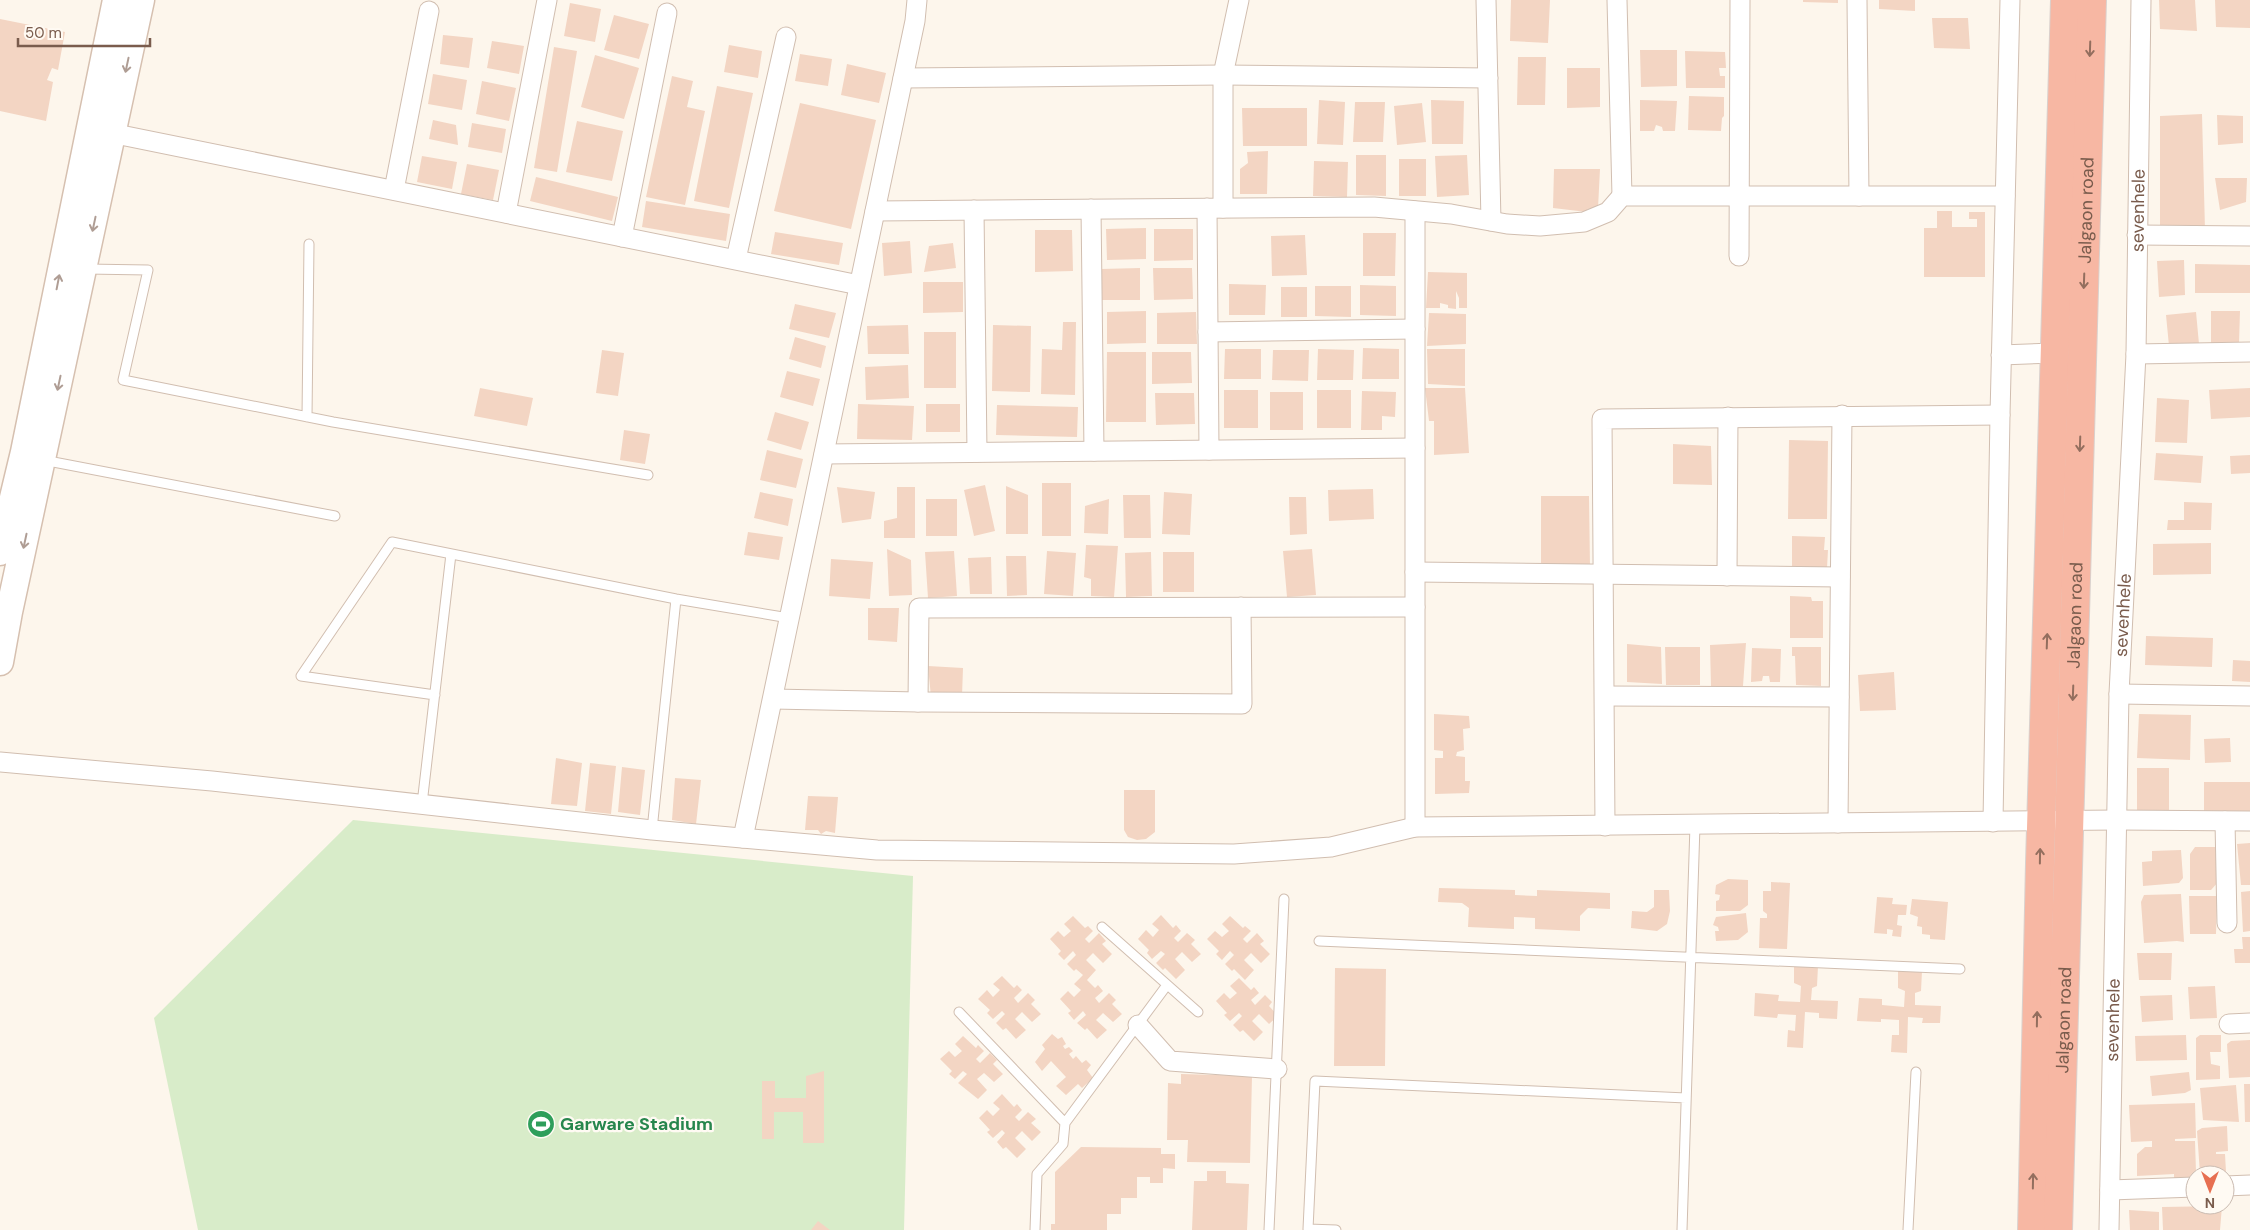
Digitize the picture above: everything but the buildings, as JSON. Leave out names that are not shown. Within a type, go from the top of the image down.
[{"type":"highway","name":"Jalgaon road","points":[[2032,1230],[2041,821],[2065,0]]},
{"type":"highway","name":"Jalgaon road","points":[[2058,1230],[2092,0]]},
{"type":"street","points":[[63,314],[84,269],[116,0]]},
{"type":"street","points":[[0,662],[5,611],[33,458],[101,131],[141,0]]},
{"type":"street","points":[[506,213],[547,0]]},
{"type":"street","points":[[743,838],[903,78],[917,0]]},
{"type":"street","points":[[1209,450],[1208,332],[1223,75],[1239,0]]},
{"type":"street","points":[[1486,0],[1491,221]]},
{"type":"street","points":[[875,211],[1374,207],[1540,226],[1584,222],[1608,212],[1622,196],[1617,0]]},
{"type":"street","points":[[1740,0],[1740,256]]},
{"type":"street","points":[[1857,0],[1859,196]]},
{"type":"street","points":[[1993,822],[2001,355],[2010,0]]},
{"type":"street","name":"sevenhele","points":[[2109,1230],[2119,694],[2136,354],[2141,0]]},
{"type":"street","points":[[394,190],[429,11]]},
{"type":"street","points":[[622,236],[667,13]]},
{"type":"street","points":[[736,259],[786,37]]},
{"type":"street","points":[[903,78],[1223,75],[1488,78]]},
{"type":"street","points":[[101,131],[859,285]]},
{"type":"street","points":[[1622,196],[2005,196]]},
{"type":"street","points":[[1091,209],[1094,451]]},
{"type":"street","points":[[974,210],[977,452]]},
{"type":"street","points":[[1415,211],[1415,827]]},
{"type":"street","points":[[2137,235],[2250,236]]},
{"type":"street","points":[[1208,332],[1415,329]]},
{"type":"street","points":[[2136,354],[2250,352]]},
{"type":"street","points":[[2001,355],[2055,353]]},
{"type":"street","points":[[1838,823],[1842,416]]},
{"type":"street","points":[[1605,826],[1602,419],[2000,416]]},
{"type":"street","points":[[1727,576],[1728,417]]},
{"type":"street","points":[[824,454],[1415,448]]},
{"type":"street","points":[[0,552],[33,458]]},
{"type":"street","points":[[1415,572],[1840,577]]},
{"type":"street","points":[[772,699],[1242,704],[1241,607]]},
{"type":"street","points":[[918,702],[919,608],[1415,607]]},
{"type":"street","points":[[2119,694],[2250,696]]},
{"type":"street","points":[[1605,696],[1839,697]]},
{"type":"street","points":[[0,762],[212,781],[652,830],[878,850],[1234,854],[1331,847],[1415,827],[2118,820],[2250,821]]},
{"type":"street","points":[[2225,821],[2227,923]]},
{"type":"street","points":[[2229,1024],[2250,1022]]},
{"type":"street","points":[[1138,1024],[1170,1061],[1276,1069]]},
{"type":"street","points":[[2235,1186],[2250,1185]]},
{"type":"street","points":[[2110,1190],[2185,1187]]},
{"type":"lane","points":[[307,417],[309,244]]},
{"type":"lane","points":[[84,269],[148,270],[123,380],[307,417],[648,475]]},
{"type":"lane","points":[[33,458],[336,516]]},
{"type":"lane","points":[[434,695],[301,676],[392,542],[676,599],[790,618]]},
{"type":"lane","points":[[422,804],[451,554]]},
{"type":"lane","points":[[652,830],[676,599]]},
{"type":"lane","points":[[1682,1230],[1695,825]]},
{"type":"lane","points":[[1270,1230],[1284,899]]},
{"type":"lane","points":[[1102,926],[1198,1012]]},
{"type":"lane","points":[[1319,941],[1960,969]]},
{"type":"lane","points":[[1035,1230],[1037,1174],[1063,1144],[1064,1122],[1168,985]]},
{"type":"lane","points":[[959,1012],[1064,1122]]},
{"type":"lane","points":[[1908,1230],[1916,1072]]},
{"type":"lane","points":[[1336,1230],[1308,1229],[1315,1081],[1686,1098]]},
{"type":"green space","name":"Garware Stadium","points":[[353,820],[913,876],[904,1230],[198,1230],[154,1018]]},
{"type":"place","name":"Garware Stadium","points":[[541,1124]]}]
